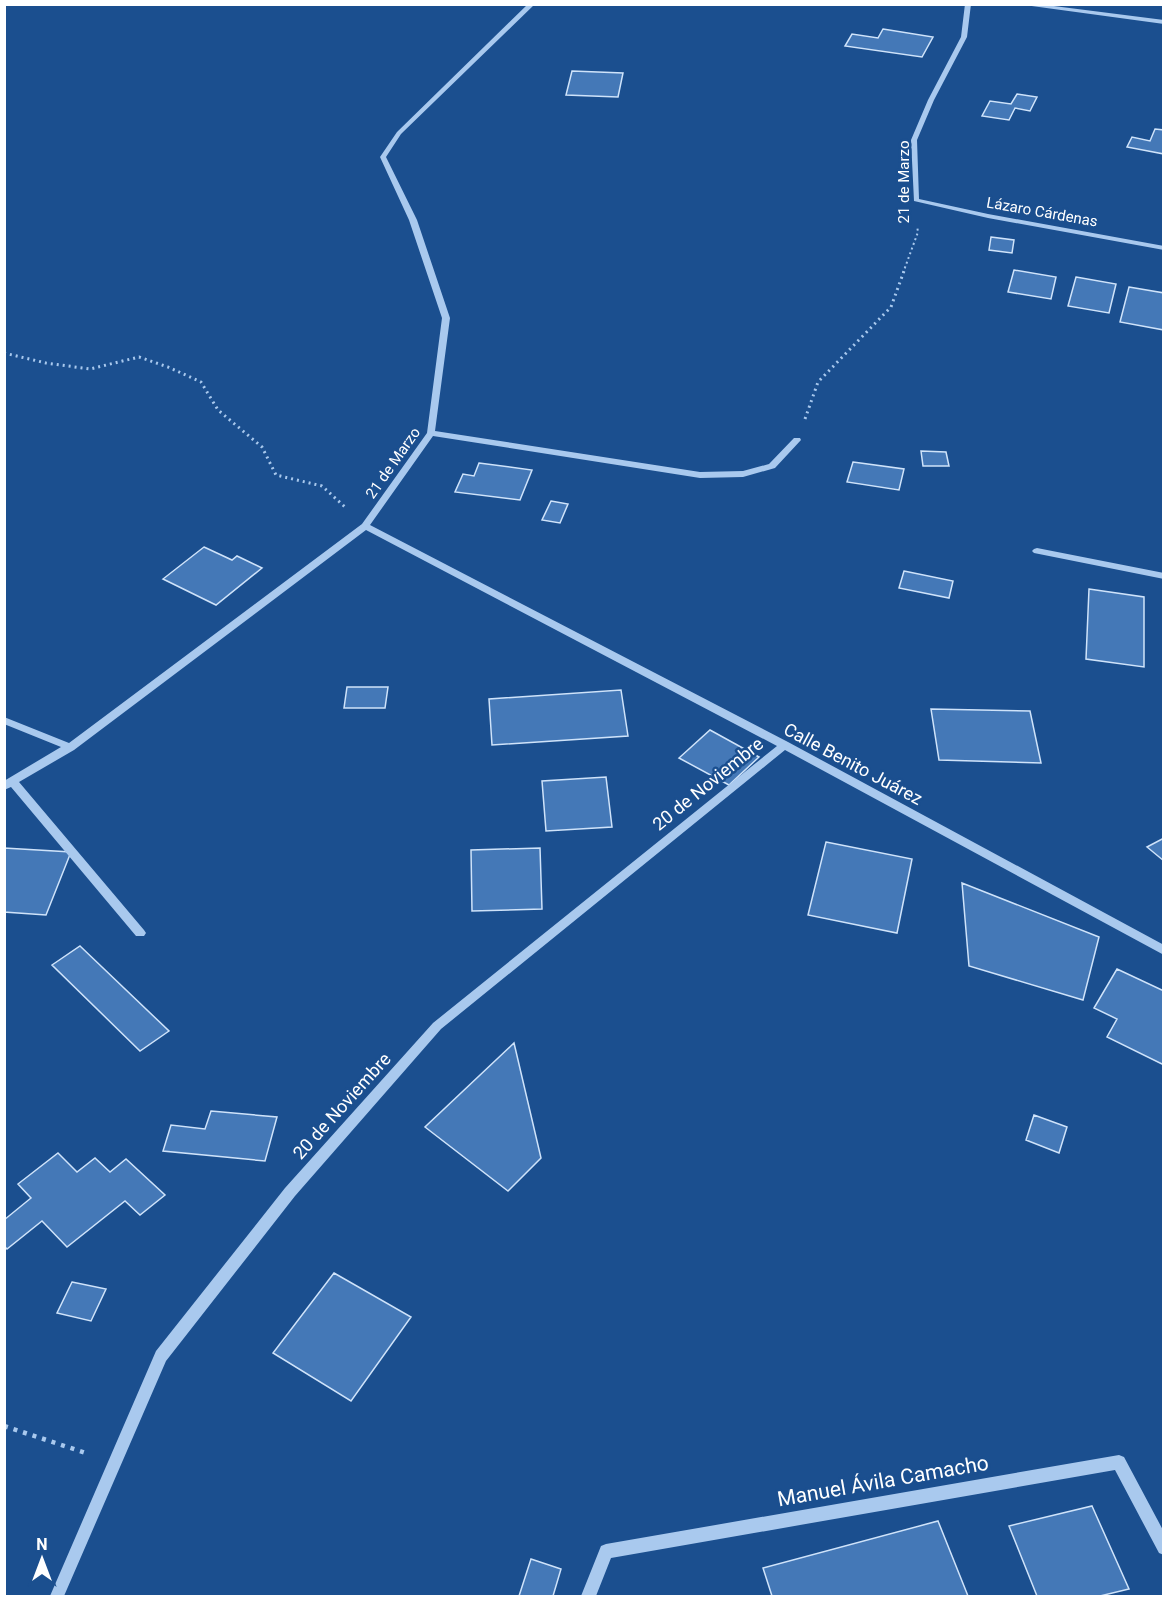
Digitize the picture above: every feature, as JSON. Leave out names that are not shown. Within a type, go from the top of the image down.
[{"type":"street","name":"21 de Marzo","points":[[9,784],[70,747],[365,526],[431,433],[446,318],[413,220],[383,157],[399,133],[532,4]]},
{"type":"street","name":"21 de Marzo","points":[[916,200],[914,140],[931,100],[964,37],[968,4]]},
{"type":"street","points":[[1020,4],[1164,22]]},
{"type":"street","name":"Lázaro Cárdenas","points":[[916,200],[988,216],[1164,248]]},
{"type":"street","points":[[431,433],[700,475],[743,474],[772,466],[797,440]]},
{"type":"street","name":"Calle Benito Juárez","points":[[365,526],[784,745],[1164,951]]},
{"type":"street","points":[[1037,550],[1164,576]]},
{"type":"street","points":[[4,720],[70,747]]},
{"type":"street","name":"20 de Noviembre","points":[[57,1596],[113,1462],[161,1356],[290,1192],[437,1026],[784,745]]},
{"type":"street","points":[[9,784],[140,933]]},
{"type":"street","name":"Manuel Ávila Camacho","points":[[589,1596],[606,1551],[1119,1461],[1164,1548]]},
{"type":"path","name":"21 de Marzo","points":[[797,440],[818,382],[891,308],[918,232],[916,200]]},
{"type":"path","points":[[4,352],[46,363],[90,369],[139,357],[201,382],[218,410],[262,447],[276,475],[322,486],[365,526]]},
{"type":"path","points":[[4,1426],[113,1462]]},
{"type":"building","points":[[883,29],[933,37],[922,57],[845,46],[852,34],[878,38]]},
{"type":"building","points":[[572,71],[623,73],[618,97],[566,95]]},
{"type":"building","points":[[1017,94],[1037,97],[1030,111],[1015,108],[1009,120],[982,116],[990,101],[1011,104]]},
{"type":"building","points":[[1155,129],[1164,130],[1164,154],[1127,147],[1132,137],[1150,141]]},
{"type":"building","points":[[991,237],[1014,240],[1012,253],[989,250]]},
{"type":"building","points":[[1014,270],[1056,277],[1051,299],[1008,292]]},
{"type":"building","points":[[1076,277],[1116,284],[1109,313],[1068,306]]},
{"type":"building","points":[[1129,287],[1164,293],[1164,330],[1120,322]]},
{"type":"building","points":[[921,451],[946,452],[949,466],[923,466]]},
{"type":"building","points":[[853,462],[904,469],[899,490],[847,482]]},
{"type":"building","points":[[479,463],[532,470],[520,500],[455,492],[463,474],[474,476]]},
{"type":"building","points":[[551,501],[568,504],[560,523],[542,520]]},
{"type":"building","points":[[204,547],[232,560],[237,556],[262,568],[216,605],[163,579]]},
{"type":"building","points":[[904,571],[953,581],[949,598],[899,588]]},
{"type":"building","points":[[1089,589],[1144,597],[1144,667],[1086,659]]},
{"type":"building","points":[[347,687],[388,687],[385,708],[344,708]]},
{"type":"building","points":[[621,690],[628,736],[492,745],[489,699]]},
{"type":"building","points":[[931,709],[1030,711],[1041,763],[939,760]]},
{"type":"building","points":[[710,730],[759,757],[729,785],[679,758]]},
{"type":"building","points":[[606,777],[612,827],[546,831],[542,781]]},
{"type":"building","points":[[1164,838],[1164,861],[1147,847]]},
{"type":"building","points":[[826,842],[912,859],[897,933],[808,915]]},
{"type":"building","points":[[4,848],[71,852],[46,915],[4,912]]},
{"type":"building","points":[[540,848],[542,909],[472,911],[471,850]]},
{"type":"building","points":[[962,883],[1099,937],[1083,1000],[969,966]]},
{"type":"building","points":[[80,946],[169,1031],[140,1051],[52,965]]},
{"type":"building","points":[[1117,969],[1164,991],[1164,1065],[1107,1037],[1117,1019],[1094,1008]]},
{"type":"building","points":[[514,1043],[541,1158],[508,1191],[425,1127]]},
{"type":"building","points":[[211,1111],[277,1117],[265,1161],[163,1151],[171,1125],[205,1129]]},
{"type":"building","points":[[1034,1115],[1067,1127],[1059,1153],[1026,1140]]},
{"type":"building","points":[[58,1153],[77,1172],[95,1158],[110,1172],[126,1159],[165,1195],[140,1215],[125,1201],[67,1247],[42,1221],[7,1249],[4,1246],[4,1220],[31,1198],[18,1184]]},
{"type":"building","points":[[334,1273],[411,1317],[351,1401],[273,1353]]},
{"type":"building","points":[[72,1282],[106,1289],[91,1321],[57,1313]]},
{"type":"building","points":[[1092,1506],[1129,1589],[1100,1596],[1037,1596],[1009,1526]]},
{"type":"building","points":[[938,1521],[968,1596],[772,1596],[763,1568]]},
{"type":"building","points":[[531,1559],[561,1569],[553,1596],[519,1596]]}]
